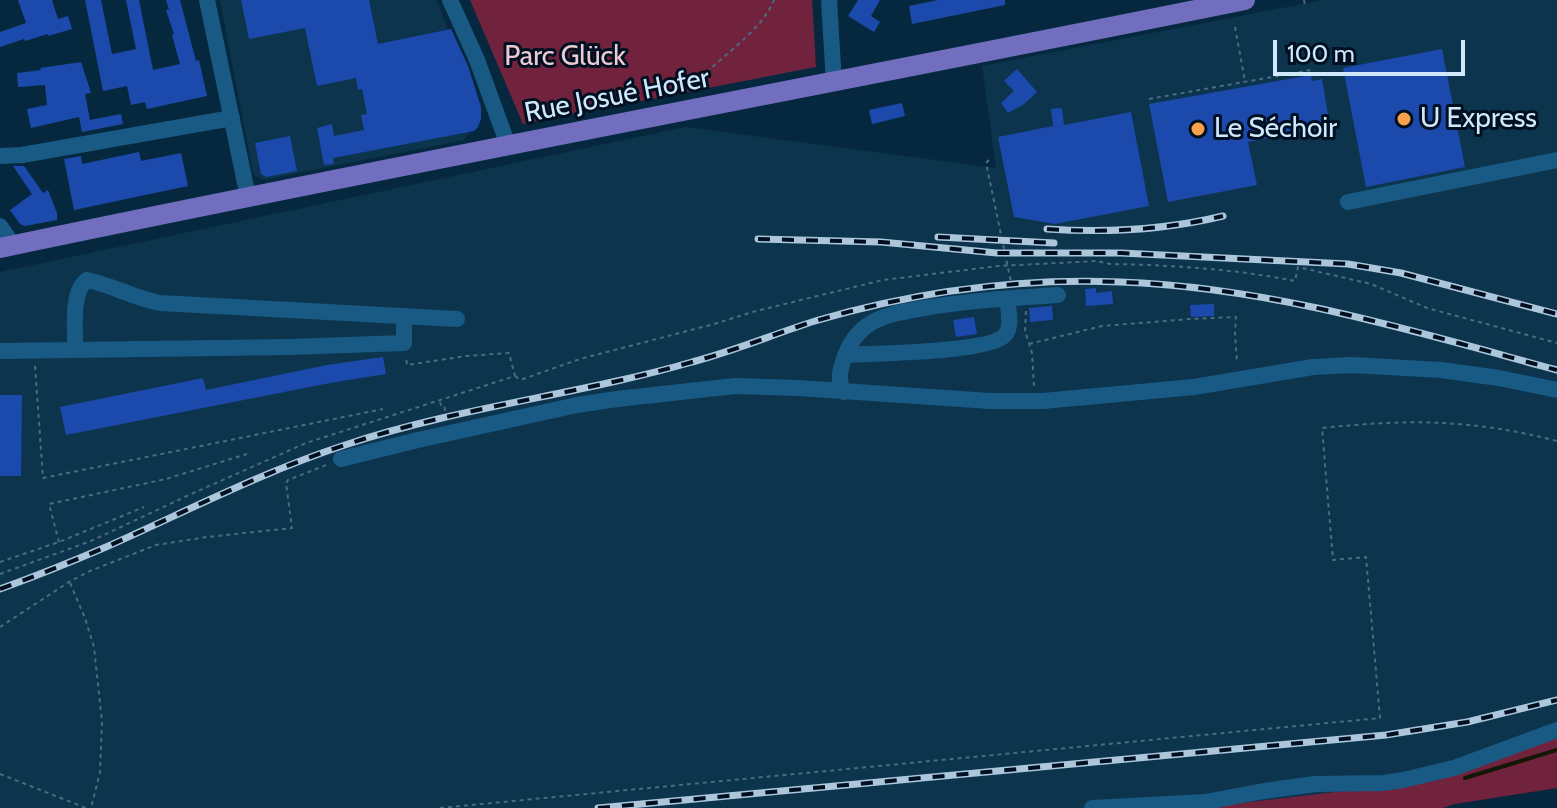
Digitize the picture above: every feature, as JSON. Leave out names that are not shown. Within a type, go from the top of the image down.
[{"type":"main road","name":"Rue Josué Hofer","points":[[7,246],[834,83],[1157,10],[1245,0]]},
{"type":"street","points":[[207,0],[248,197]]},
{"type":"street","points":[[450,0],[477,60],[508,145]]},
{"type":"street","points":[[829,0],[834,83]]},
{"type":"street","points":[[0,156],[22,155],[232,118]]},
{"type":"street","points":[[1348,202],[1557,160]]},
{"type":"street","points":[[0,226],[7,246]]},
{"type":"street","points":[[75,350],[78,291],[87,280],[160,303],[457,319]]},
{"type":"street","points":[[845,355],[972,347],[994,342],[1008,332],[1010,292]]},
{"type":"street","points":[[844,392],[840,372],[845,355],[859,332],[887,316],[1010,292],[1027,297],[1058,295]]},
{"type":"street","points":[[0,351],[404,343],[404,317]]},
{"type":"street","points":[[341,459],[577,405],[735,386],[1034,401],[1102,397],[1322,366],[1373,365],[1469,374],[1557,390]]},
{"type":"street","points":[[1092,808],[1205,802],[1315,784],[1403,780],[1454,768],[1557,730]]},
{"type":"path","points":[[694,99],[692,87],[763,21],[774,0]]},
{"type":"path","points":[[1235,27],[1245,82]]},
{"type":"path","points":[[1149,99],[1311,70]]},
{"type":"path","points":[[989,160],[986,163],[1010,292]]},
{"type":"path","points":[[1027,297],[1025,331],[1034,369],[1034,401]]},
{"type":"path","points":[[1029,344],[1102,326],[1236,317],[1236,360],[1243,379]]},
{"type":"path","points":[[0,574],[91,541],[293,448],[515,376],[509,353],[407,365],[404,343]]},
{"type":"path","points":[[34,351],[43,478],[383,409]]},
{"type":"path","points":[[440,401],[444,405],[449,426],[445,426],[447,434]]},
{"type":"path","points":[[440,808],[1380,718],[1366,557],[1333,560],[1322,428],[1406,421],[1445,422],[1493,427],[1557,441]]},
{"type":"path","points":[[59,542],[49,504],[166,479],[247,454]]},
{"type":"path","points":[[0,627],[69,582],[156,545],[292,528],[286,483],[341,459]]},
{"type":"path","points":[[0,562],[144,507]]},
{"type":"path","points":[[0,774],[89,808],[99,779],[102,722],[94,647],[69,582]]},
{"type":"shaded area","points":[[220,0],[437,0],[479,117],[464,140],[263,180],[253,174]]},
{"type":"shaded area","points":[[1323,0],[1557,0],[1557,737],[1438,780],[1198,808],[0,808],[0,272],[685,127],[996,168],[982,66]]},
{"type":"green space","name":"Parc Glück","points":[[470,0],[812,0],[816,67],[523,124]]},
{"type":"green space","points":[[1557,737],[1557,788],[1443,808],[1198,808],[1438,780]]},
{"type":"building","points":[[18,0],[52,0],[58,19],[68,16],[72,29],[0,47],[0,32],[26,23]]},
{"type":"building","points":[[85,0],[101,0],[112,54],[136,49],[126,0],[139,0],[153,70],[180,64],[166,0],[180,0],[207,96],[147,109],[145,102],[131,105],[127,86],[103,91]]},
{"type":"building","points":[[241,0],[369,0],[378,44],[451,29],[468,66],[481,107],[478,127],[474,131],[333,158],[334,164],[324,165],[317,128],[332,124],[334,136],[364,130],[361,115],[367,114],[362,89],[358,90],[356,78],[317,86],[305,28],[249,39]]},
{"type":"building","points":[[858,0],[880,0],[871,16],[880,22],[874,32],[848,16]]},
{"type":"building","points":[[938,0],[1005,0],[1005,5],[912,24],[909,6]]},
{"type":"building","name":"U Express","points":[[1442,49],[1465,167],[1366,187],[1343,68]]},
{"type":"building","points":[[81,62],[91,93],[85,94],[90,120],[121,114],[123,124],[82,132],[79,117],[31,128],[27,109],[47,105],[45,85],[18,87],[17,73]]},
{"type":"building","points":[[1017,69],[1037,92],[1008,113],[1001,103],[1014,91],[1004,81]]},
{"type":"building","points":[[1311,75],[1312,81],[1322,79],[1330,126],[1248,142],[1257,185],[1168,202],[1149,104]]},
{"type":"building","points":[[902,103],[905,116],[872,124],[869,110]]},
{"type":"building","points":[[1062,108],[1064,125],[1131,112],[1149,206],[1055,224],[1014,217],[998,137],[1053,126],[1051,109]]},
{"type":"building","points":[[290,136],[297,171],[266,177],[261,174],[255,143]]},
{"type":"building","points":[[139,152],[141,161],[181,153],[188,186],[74,210],[64,159],[81,156],[82,164]]},
{"type":"building","points":[[13,166],[24,166],[43,193],[48,190],[57,220],[25,226],[20,224],[10,210],[32,194]]},
{"type":"building","points":[[1096,288],[1096,293],[1112,291],[1113,304],[1086,306],[1085,289]]},
{"type":"building","points":[[1214,304],[1214,316],[1191,317],[1190,305]]},
{"type":"building","points":[[1052,306],[1053,320],[1030,322],[1029,308]]},
{"type":"building","points":[[974,317],[977,334],[956,337],[953,320]]},
{"type":"building","points":[[383,357],[386,374],[66,435],[60,407],[203,378],[206,390]]},
{"type":"building","points":[[0,395],[22,395],[21,476],[0,476]]},
{"type":"waterway","points":[[1465,778],[1557,750]]},
{"type":"railway","points":[[1047,229],[1135,229],[1223,216]]},
{"type":"railway","points":[[938,237],[1054,243]]},
{"type":"railway","points":[[758,239],[881,242],[997,253],[1121,253],[1348,264],[1401,273],[1557,314]]},
{"type":"railway","points":[[0,589],[106,547],[254,480],[345,445],[431,421],[606,384],[708,358],[852,311],[966,289],[1081,281],[1231,292],[1341,313],[1557,370]]},
{"type":"railway","points":[[598,808],[1386,735],[1467,722],[1557,700]]},
{"type":"place","name":"U Express","points":[[1404,119]]},
{"type":"place","name":"Le Séchoir","points":[[1198,129]]}]
